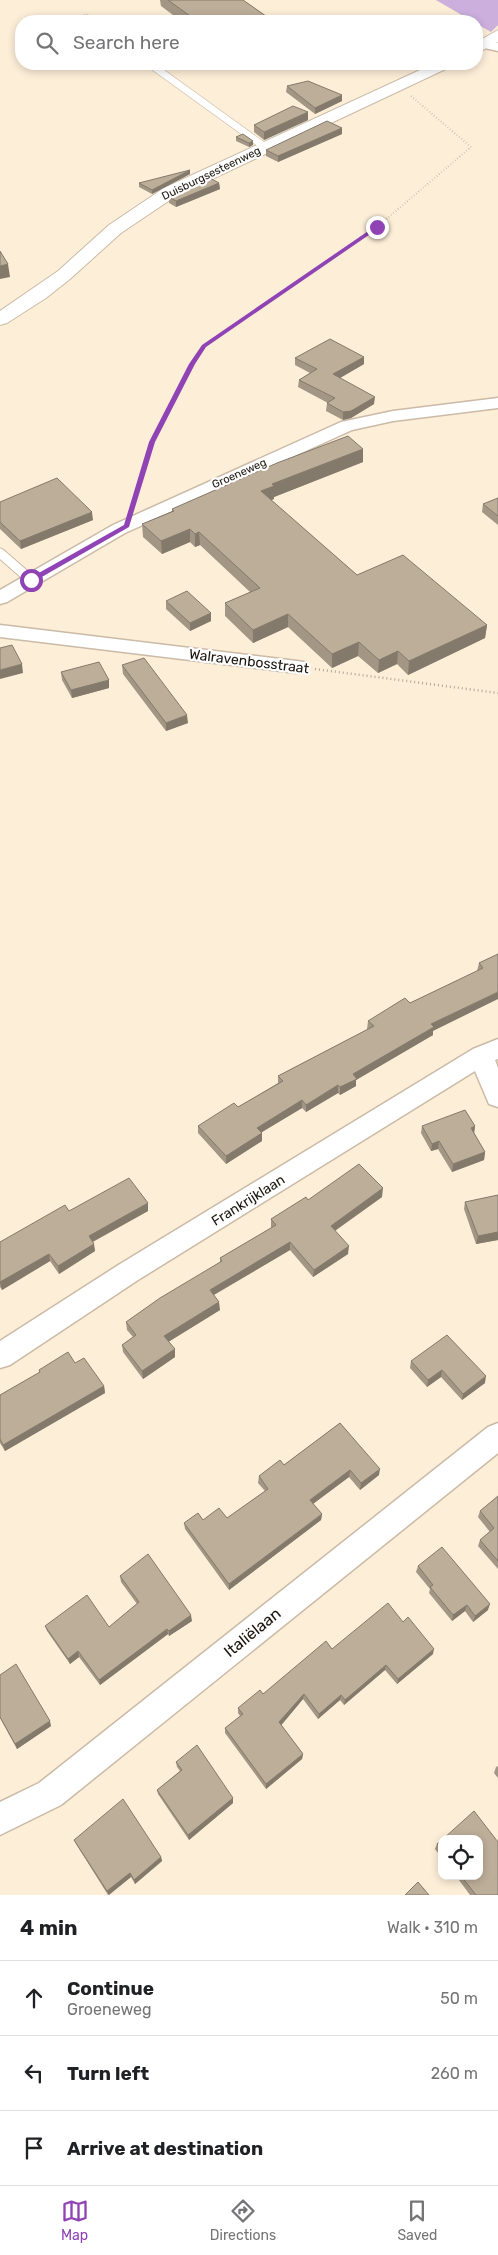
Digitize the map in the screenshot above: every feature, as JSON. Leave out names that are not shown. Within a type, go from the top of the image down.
[{"type":"street","points":[[486,46],[498,34]]},
{"type":"street","name":"Duisburgsesteenweg","points":[[0,319],[64,275],[115,229],[150,203],[197,178],[432,70]]},
{"type":"street","name":"Groeneweg","points":[[0,598],[127,526],[202,490],[347,426],[393,416],[498,403]]},
{"type":"street","name":"Walravenbosstraat","points":[[0,631],[297,667]]},
{"type":"street","points":[[489,1052],[498,1097]]},
{"type":"street","name":"Frankrijklaan","points":[[0,1356],[129,1272],[489,1052]]},
{"type":"street","name":"Italiëlaan","points":[[0,1819],[50,1794],[498,1436]]},
{"type":"lane","points":[[158,70],[265,147]]},
{"type":"lane","points":[[0,553],[31,580]]},
{"type":"path","points":[[127,526],[152,442],[192,364],[204,346],[377,227],[471,147],[398,85]]},
{"type":"path","name":"Walravenbosstraat","points":[[297,667],[498,693]]},
{"type":"shaded area","points":[[436,0],[498,0],[498,25],[491,32],[483,27],[483,15],[462,15]]},
{"type":"building","points":[[168,0],[243,0],[264,15],[189,15]]},
{"type":"building","points":[[308,81],[342,95],[315,108],[287,86]]},
{"type":"building","points":[[293,106],[308,112],[264,132],[254,125]]},
{"type":"building","points":[[327,121],[342,128],[278,156],[266,150]]},
{"type":"building","points":[[243,134],[253,141],[249,143],[236,137]]},
{"type":"building","points":[[190,170],[152,190],[139,183]]},
{"type":"building","points":[[208,177],[219,183],[176,201],[169,197]]},
{"type":"building","points":[[0,251],[8,264],[0,266]]},
{"type":"building","points":[[330,339],[364,357],[333,374],[375,397],[351,411],[343,412],[327,403],[335,398],[299,380],[317,369],[295,358]]},
{"type":"building","points":[[348,436],[363,449],[272,484],[274,486],[261,491],[357,575],[403,555],[487,625],[409,661],[398,651],[379,660],[359,642],[332,654],[288,614],[253,630],[225,603],[260,588],[199,532],[195,534],[190,529],[161,541],[142,524],[277,463]]},
{"type":"building","points":[[57,478],[92,512],[20,541],[0,522],[0,502]]},
{"type":"building","points":[[498,498],[498,516],[483,504]]},
{"type":"building","points":[[187,591],[211,613],[190,623],[166,601]]},
{"type":"building","points":[[12,645],[22,664],[0,670],[0,648]]},
{"type":"building","points":[[144,658],[187,715],[166,723],[122,665]]},
{"type":"building","points":[[99,662],[109,680],[71,690],[61,672]]},
{"type":"building","points":[[498,954],[498,992],[431,1024],[434,1027],[353,1074],[357,1079],[340,1087],[338,1085],[306,1105],[302,1100],[257,1128],[262,1133],[226,1156],[198,1126],[234,1103],[238,1107],[283,1081],[278,1076],[374,1026],[368,1021],[405,998],[410,1003],[483,968],[479,963]]},
{"type":"building","points":[[465,1110],[475,1126],[471,1128],[485,1152],[453,1164],[439,1141],[432,1144],[422,1126]]},
{"type":"building","points":[[359,1164],[383,1188],[331,1226],[349,1246],[314,1270],[290,1242],[210,1290],[219,1302],[164,1336],[175,1349],[142,1371],[122,1345],[136,1335],[126,1322],[160,1298],[222,1261],[220,1258],[276,1225],[271,1219],[306,1197],[308,1200]]},
{"type":"building","points":[[129,1178],[148,1203],[89,1236],[94,1244],[58,1266],[49,1254],[0,1282],[0,1242],[65,1205],[69,1211]]},
{"type":"building","points":[[498,1195],[498,1232],[478,1236],[465,1202]]},
{"type":"building","points":[[447,1335],[486,1376],[463,1394],[442,1370],[428,1380],[411,1361]]},
{"type":"building","points":[[68,1352],[75,1363],[84,1358],[104,1386],[3,1445],[0,1439],[0,1395],[40,1372],[39,1370]]},
{"type":"building","points":[[340,1423],[380,1469],[361,1483],[350,1470],[310,1500],[322,1514],[229,1584],[184,1523],[198,1513],[203,1520],[219,1508],[227,1518],[268,1489],[259,1476],[280,1460],[284,1465]]},
{"type":"building","points":[[498,1496],[498,1561],[480,1540],[494,1528],[480,1511]]},
{"type":"building","points":[[442,1547],[490,1604],[475,1616],[467,1605],[453,1615],[430,1587],[433,1585],[418,1566]]},
{"type":"building","points":[[148,1554],[191,1615],[169,1631],[167,1629],[99,1680],[78,1651],[68,1659],[45,1626],[87,1595],[109,1627],[139,1602],[120,1576]]},
{"type":"building","points":[[388,1603],[403,1622],[408,1617],[434,1649],[398,1679],[386,1665],[345,1700],[341,1695],[319,1714],[304,1694],[279,1722],[303,1754],[266,1784],[225,1728],[243,1714],[238,1708],[260,1690],[263,1694],[326,1641],[332,1649]]},
{"type":"building","points":[[16,1664],[50,1721],[15,1744],[0,1717],[0,1675]]},
{"type":"building","points":[[197,1745],[233,1798],[188,1835],[157,1790],[182,1770],[176,1762]]},
{"type":"building","points":[[123,1799],[161,1857],[134,1880],[130,1873],[107,1891],[74,1840]]},
{"type":"building","points":[[474,1811],[498,1842],[498,1895],[476,1895],[464,1880],[483,1880],[483,1835],[447,1835]]},
{"type":"building","points":[[418,1882],[429,1895],[405,1895]]},
{"type":"route","points":[[31,580],[127,526],[152,442],[192,364],[204,346],[377,227]]}]
